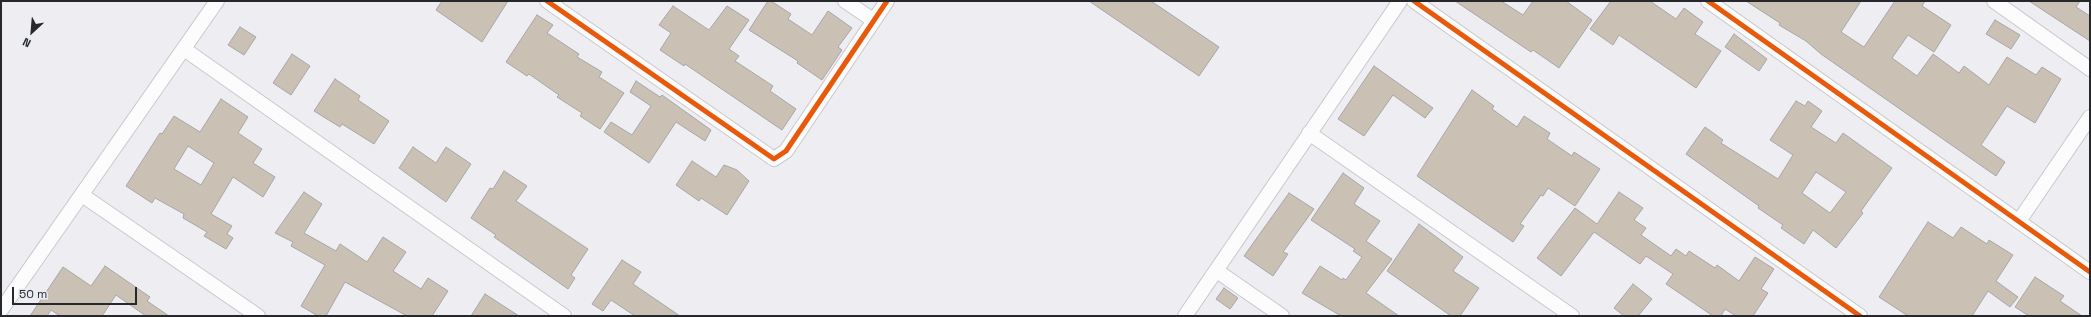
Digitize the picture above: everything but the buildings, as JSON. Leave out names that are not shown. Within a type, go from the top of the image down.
[{"type":"street","points":[[1,310],[217,1]]},
{"type":"street","points":[[547,1],[774,159],[786,151],[887,1]]},
{"type":"street","points":[[845,1],[873,20]]},
{"type":"street","points":[[1185,316],[1400,1]]},
{"type":"street","points":[[1414,1],[1860,316]]},
{"type":"street","points":[[1708,1],[2090,272]]},
{"type":"street","points":[[1994,1],[2090,69]]},
{"type":"street","points":[[184,49],[564,316]]},
{"type":"street","points":[[2019,221],[2090,117]]},
{"type":"street","points":[[1309,133],[1572,316]]},
{"type":"street","points":[[82,195],[258,316]]},
{"type":"street","points":[[1217,271],[1282,316]]},
{"type":"cycle path","points":[[547,1],[774,159],[786,151],[887,1]]},
{"type":"cycle path","points":[[1414,1],[1860,316]]},
{"type":"cycle path","points":[[1708,1],[2090,272]]}]
